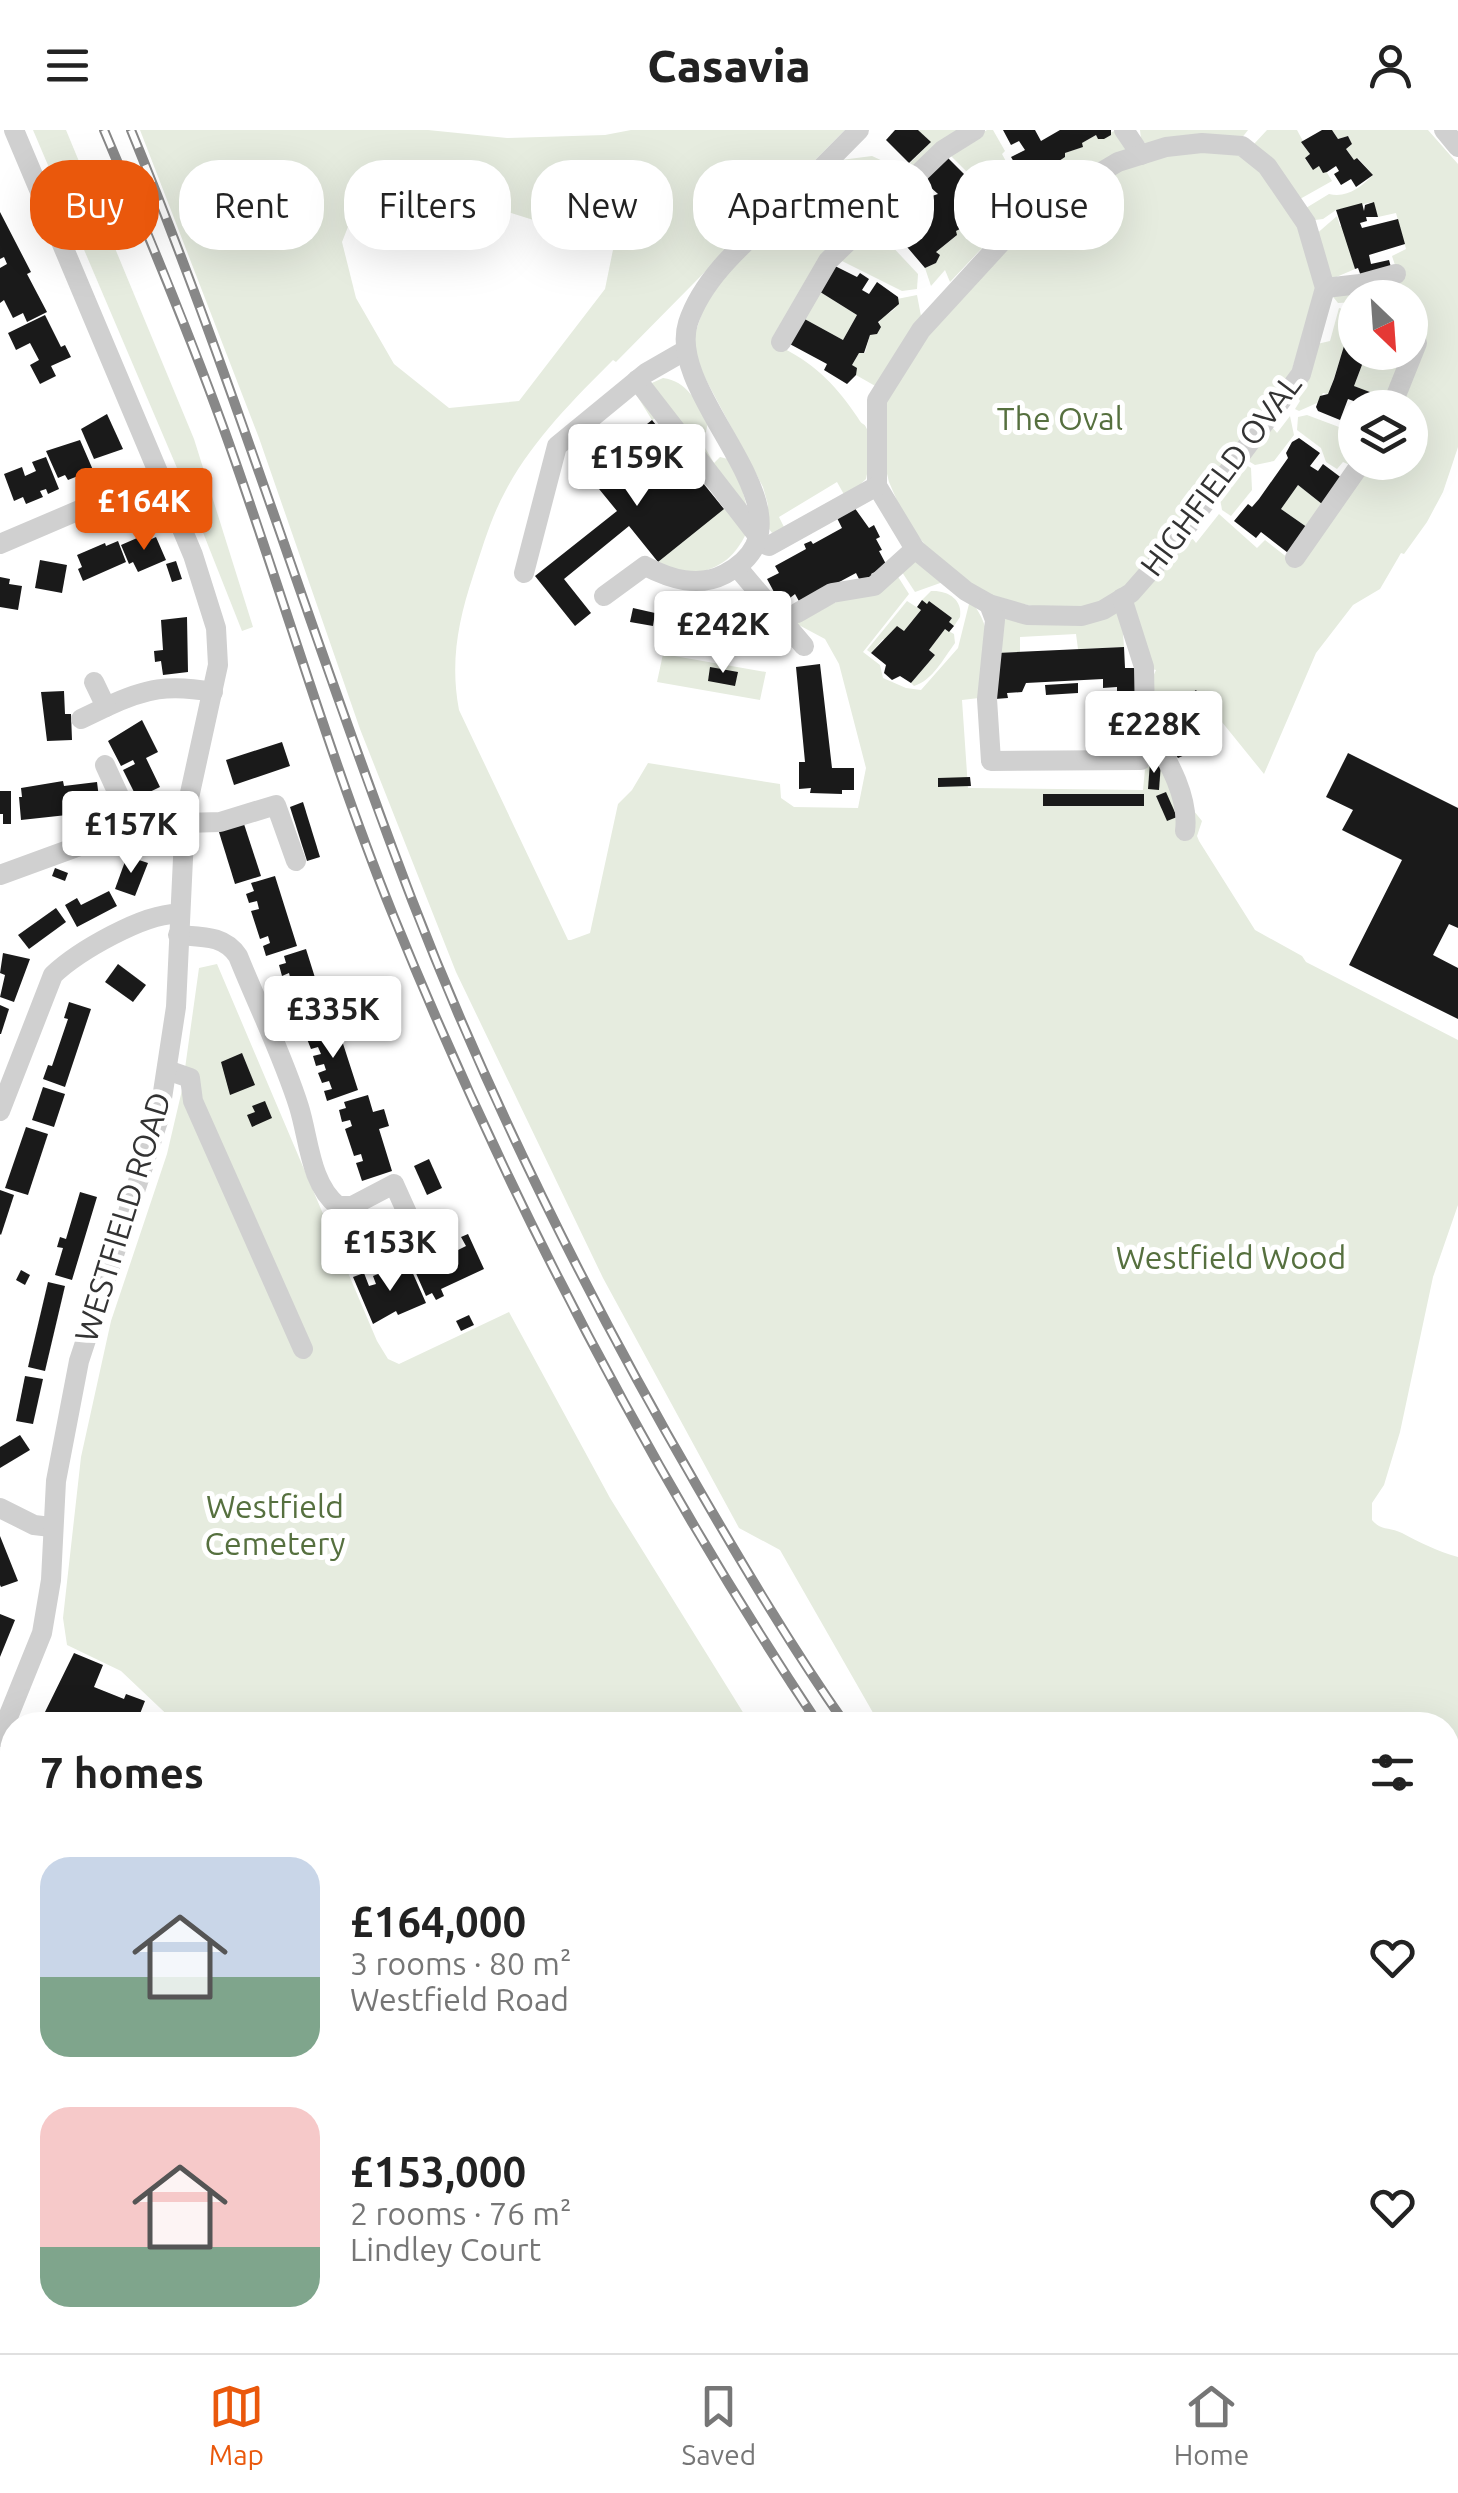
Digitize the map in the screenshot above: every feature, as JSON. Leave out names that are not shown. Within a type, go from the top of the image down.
[{"type":"street","name":"WESTFIELD ROAD","points":[[14,130],[193,555],[216,628],[218,665],[185,820],[176,1007],[159,1118],[79,1361],[51,1527],[50,1580],[42,1633],[14,1712]]},
{"type":"street","points":[[604,596],[646,566],[678,580],[705,582],[737,567],[757,538],[756,497],[694,380],[686,350],[687,326],[702,294],[726,262],[859,130]]},
{"type":"street","points":[[781,342],[828,262],[943,150],[975,130]]},
{"type":"street","points":[[1124,130],[1141,155]]},
{"type":"street","points":[[1138,130],[1141,155]]},
{"type":"street","points":[[1444,130],[1458,147]]},
{"type":"street","points":[[637,380],[757,538],[769,546],[878,486],[877,400],[920,330],[1009,234],[1118,162],[1166,147],[1249,138],[1306,223],[1325,288],[1396,274]]},
{"type":"street","name":"HIGHFIELD OVAL","points":[[878,486],[915,548],[989,604],[1049,617],[1082,616],[1103,610],[1131,594],[1174,544],[1301,374],[1325,288]]},
{"type":"street","points":[[524,573],[556,446],[637,380],[686,350]]},
{"type":"street","points":[[0,544],[159,476]]},
{"type":"street","points":[[1296,558],[1350,480]]},
{"type":"street","points":[[798,614],[832,593],[874,586],[915,548]]},
{"type":"street","points":[[737,567],[804,646]]},
{"type":"street","points":[[989,604],[995,620],[987,699],[991,762],[1140,760],[1145,721],[1144,668],[1122,598]]},
{"type":"street","points":[[94,682],[106,707]]},
{"type":"street","points":[[81,719],[141,691],[180,686],[213,692]]},
{"type":"street","points":[[1145,721],[1184,786],[1188,814],[1185,832]]},
{"type":"street","points":[[105,765],[131,822]]},
{"type":"street","points":[[0,875],[104,837],[131,822],[165,814],[185,820],[220,822],[276,805],[296,861]]},
{"type":"street","points":[[0,1112],[53,975],[64,964],[138,923],[168,914],[178,925],[232,947],[238,956],[299,1106],[314,1163],[331,1201],[338,1206],[352,1206],[394,1184],[408,1215]]},
{"type":"street","points":[[167,1070],[190,1078],[192,1101],[303,1349]]},
{"type":"street","points":[[0,1508],[34,1524],[51,1527]]},
{"type":"green space","points":[[33,130],[66,130],[78,160],[46,160]]},
{"type":"green space","name":"Westfield Wood","points":[[140,130],[428,130],[507,138],[605,135],[631,130],[845,130],[815,160],[693,160],[693,250],[727,250],[583,390],[516,472],[492,521],[463,609],[456,659],[459,710],[571,940],[590,933],[618,804],[632,790],[648,763],[780,784],[781,798],[794,807],[858,808],[866,768],[839,664],[825,639],[795,623],[895,572],[909,594],[863,652],[880,665],[883,678],[921,690],[958,648],[970,600],[984,624],[987,647],[979,698],[962,700],[968,788],[1143,790],[1146,759],[1160,760],[1172,784],[1202,821],[1199,841],[1255,930],[1306,962],[1458,1040],[1458,1205],[1433,1277],[1400,1432],[1384,1485],[1372,1503],[1372,1520],[1458,1557],[1458,1712],[873,1712],[780,1550],[739,1528],[603,1278],[456,972],[360,729],[259,438],[186,250],[324,250],[324,160],[179,160],[179,231],[159,179],[159,160],[152,160]],"holes":[[[344,160],[511,160],[511,213],[531,219],[531,160],[673,160],[673,250],[613,250],[605,289],[519,401],[449,408],[394,364],[356,298],[342,242]]]},
{"type":"green space","points":[[918,130],[968,130],[934,161],[913,160],[930,143]]},
{"type":"green space","points":[[993,130],[1005,151],[1002,154],[1005,160],[955,160],[948,153]]},
{"type":"green space","points":[[1116,130],[1132,151],[1116,160],[1060,160],[1065,153],[1082,147],[1082,143],[1096,135],[1098,139]]},
{"type":"green space","points":[[1140,130],[1248,130],[1241,139],[1148,146],[1141,139]]},
{"type":"green space","points":[[1267,130],[1297,130],[1310,154],[1305,159],[1313,169],[1319,166],[1326,171],[1332,181],[1300,199],[1254,144]]},
{"type":"green space","points":[[1332,130],[1428,130],[1458,164],[1458,447],[1443,492],[1427,522],[1401,553],[1380,589],[1353,605],[1316,653],[1264,774],[1196,690],[1149,724],[1156,670],[1152,669],[1128,602],[1189,534],[1196,543],[1219,514],[1257,548],[1265,540],[1297,565],[1356,480],[1428,480],[1428,390],[1404,390],[1412,370],[1428,370],[1428,280],[1386,280],[1399,277],[1392,256],[1406,249],[1396,213],[1378,217],[1373,202],[1336,210],[1315,220],[1306,208],[1329,194],[1353,191],[1373,175],[1346,149],[1352,144],[1348,136],[1338,139]]},
{"type":"green space","name":"The Oval","points":[[1235,151],[1258,167],[1292,208],[1318,284],[1292,370],[1256,427],[1130,583],[1102,604],[1056,611],[990,597],[932,554],[905,519],[883,457],[886,397],[900,369],[1002,250],[1124,250],[1124,168],[1167,153]]},
{"type":"green space","points":[[872,156],[881,160],[841,160]]},
{"type":"green space","points":[[1337,216],[1355,269],[1327,281],[1314,236]]},
{"type":"green space","points":[[954,238],[954,250],[980,250],[950,282],[945,270],[931,286],[925,268],[936,263],[936,252]]},
{"type":"green space","points":[[84,250],[116,250],[194,439],[253,627],[242,631]]},
{"type":"green space","points":[[749,250],[837,250],[826,260],[783,348],[826,378],[869,436],[866,479],[846,498],[837,482],[779,517],[785,529],[772,533],[764,522],[768,505],[763,487],[696,361],[694,337],[706,301]]},
{"type":"green space","points":[[850,250],[896,250],[918,274],[917,289],[902,291],[840,260]]},
{"type":"green space","points":[[817,290],[857,315],[843,340],[801,317]]},
{"type":"green space","points":[[917,295],[921,316],[877,387],[856,375],[852,365],[859,353],[865,353],[870,335],[877,334],[882,318],[895,309],[897,299]]},
{"type":"green space","points":[[1338,312],[1338,365],[1328,394],[1323,393],[1317,403],[1299,411],[1295,409],[1300,401],[1294,391],[1317,344],[1330,341]]},
{"type":"green space","points":[[1360,370],[1403,370],[1395,390],[1354,386]]},
{"type":"green space","points":[[663,378],[679,383],[700,407],[708,422],[706,432],[698,436],[714,463],[720,457],[728,459],[741,484],[750,520],[663,414],[652,420],[634,391]]},
{"type":"green space","points":[[1307,415],[1338,427],[1337,469],[1326,462],[1321,448],[1297,430],[1298,417]]},
{"type":"green space","points":[[1290,416],[1294,435],[1274,461],[1255,465],[1245,459],[1272,427],[1277,433]]},
{"type":"green space","points":[[1243,463],[1251,468],[1252,490],[1231,516],[1222,510],[1219,493]]},
{"type":"green space","points":[[1298,485],[1327,508],[1311,530],[1281,509]]},
{"type":"green space","points":[[729,504],[748,530],[730,557],[715,567],[683,577],[658,562]]},
{"type":"green space","points":[[914,560],[943,582],[915,592],[900,569]]},
{"type":"green space","points":[[931,591],[948,594],[959,605],[960,617],[954,626],[949,622],[952,618],[922,600]]},
{"type":"green space","points":[[907,601],[921,610],[904,631],[883,639],[871,653],[867,650]]},
{"type":"green space","points":[[1121,608],[1124,647],[1078,649],[1076,634],[1020,637],[1020,652],[997,653],[1002,619]]},
{"type":"green space","points":[[945,629],[954,634],[955,643],[932,674],[914,686],[911,683],[935,655],[929,650]]},
{"type":"green space","points":[[663,654],[766,672],[760,700],[657,682]]},
{"type":"green space","name":"Westfield Cemetery","points":[[217,964],[388,1359],[399,1364],[509,1312],[610,1498],[743,1712],[164,1712],[121,1671],[67,1645],[63,1618],[81,1457],[111,1321],[167,1154],[182,1090],[199,968]]},
{"type":"building","points":[[895,130],[918,130],[931,142],[912,160],[906,160],[886,140]]},
{"type":"building","points":[[1003,130],[1035,130],[1041,141],[1060,130],[1111,130],[1111,135],[1098,139],[1096,135],[1082,143],[1083,147],[1065,153],[1060,160],[1013,160],[1011,157],[1025,150],[1019,141],[1011,145]]},
{"type":"building","points":[[1322,130],[1332,130],[1338,139],[1348,136],[1352,144],[1346,149],[1373,175],[1356,187],[1351,179],[1341,185],[1334,174],[1339,171],[1336,166],[1323,173],[1319,166],[1313,170],[1305,158],[1310,154],[1301,142]]},
{"type":"building","points":[[945,155],[954,164],[954,237],[936,252],[940,255],[936,263],[925,268],[910,250],[934,250],[934,195],[938,194],[934,190],[934,165]]},
{"type":"building","points":[[1374,202],[1378,217],[1366,217],[1367,221],[1360,223],[1362,228],[1398,219],[1405,244],[1369,255],[1371,264],[1389,260],[1392,271],[1362,279],[1358,268],[1355,269],[1336,210],[1362,203],[1364,211],[1365,205]]},
{"type":"building","points":[[0,212],[47,312],[27,322],[23,313],[13,318],[4,300],[0,303],[0,268],[7,264],[4,257],[0,259]]},
{"type":"building","points":[[833,265],[869,279],[862,290],[869,294],[877,282],[898,297],[899,304],[878,322],[881,327],[877,334],[870,335],[864,353],[859,353],[852,365],[857,368],[856,375],[847,384],[824,370],[827,364],[786,342],[801,317],[843,340],[857,315],[817,290]]},
{"type":"building","points":[[45,315],[61,347],[65,345],[71,357],[51,366],[56,376],[40,384],[30,365],[39,360],[30,343],[16,350],[8,333]]},
{"type":"building","points":[[1338,366],[1338,370],[1360,370],[1354,386],[1365,390],[1338,390],[1338,419],[1316,407],[1320,396],[1328,394]]},
{"type":"building","points":[[107,414],[123,449],[94,459],[81,429]]},
{"type":"building","points":[[652,420],[724,509],[658,562],[629,526],[564,579],[591,613],[575,626],[535,576],[617,511],[586,473]]},
{"type":"building","points":[[1299,438],[1320,453],[1310,466],[1318,471],[1323,464],[1338,475],[1338,480],[1347,482],[1327,508],[1298,485],[1281,509],[1311,530],[1292,556],[1261,532],[1256,538],[1234,521],[1248,504],[1252,507],[1259,499],[1288,458],[1286,453]]},
{"type":"building","points":[[80,440],[93,470],[68,480],[65,475],[58,478],[46,451]]},
{"type":"building","points":[[46,457],[59,489],[48,494],[46,489],[40,491],[43,497],[26,504],[23,497],[14,501],[4,474],[22,467],[25,476],[36,471],[32,462]]},
{"type":"building","points":[[854,507],[869,528],[874,525],[880,537],[876,539],[882,550],[879,551],[887,566],[871,574],[875,580],[863,587],[856,573],[800,603],[795,594],[781,605],[767,579],[779,573],[775,566],[806,549],[804,544],[813,544],[842,528],[836,516]]},
{"type":"building","points":[[144,535],[147,541],[156,537],[166,560],[138,572],[133,562],[129,564],[121,545]]},
{"type":"building","points":[[118,541],[126,562],[83,581],[77,555]]},
{"type":"building","points":[[40,560],[67,565],[62,593],[35,588]]},
{"type":"building","points":[[176,561],[182,579],[172,582],[166,564]]},
{"type":"building","points":[[0,577],[10,579],[9,584],[22,586],[18,610],[0,607]]},
{"type":"building","points":[[746,594],[758,617],[716,640],[703,617]]},
{"type":"building","points":[[922,600],[952,618],[949,622],[954,626],[949,632],[945,629],[929,650],[935,655],[911,683],[900,676],[892,680],[884,673],[886,665],[871,653],[897,626],[904,631],[921,610],[917,607]]},
{"type":"building","points":[[633,608],[655,613],[653,626],[630,622]]},
{"type":"building","points":[[187,617],[188,672],[163,675],[161,661],[155,662],[154,651],[163,650],[161,620]]},
{"type":"building","points":[[1124,647],[1125,668],[1138,668],[1140,695],[1117,696],[1117,687],[1103,688],[1103,679],[1026,683],[1022,692],[995,699],[997,653]]},
{"type":"building","points":[[820,664],[832,768],[854,768],[854,790],[842,790],[842,794],[799,789],[799,762],[805,762],[796,667]]},
{"type":"building","points":[[710,667],[738,672],[735,686],[708,681]]},
{"type":"building","points":[[1078,683],[1078,693],[1046,695],[1045,685]]},
{"type":"building","points":[[1196,690],[1222,725],[1189,748],[1192,751],[1169,759],[1149,724]]},
{"type":"building","points":[[64,691],[65,714],[71,714],[72,740],[47,741],[41,692]]},
{"type":"building","points":[[142,720],[158,752],[146,758],[160,787],[137,798],[123,770],[135,764],[133,760],[121,766],[108,741]]},
{"type":"building","points":[[282,742],[290,766],[234,785],[226,760]]},
{"type":"building","points":[[1348,753],[1458,808],[1458,928],[1449,924],[1433,955],[1458,968],[1458,1019],[1349,965],[1402,860],[1342,830],[1353,810],[1326,797]]},
{"type":"building","points":[[1150,762],[1161,763],[1159,790],[1148,789]]},
{"type":"building","points":[[970,777],[971,786],[938,787],[938,778]]},
{"type":"building","points":[[63,781],[64,786],[97,782],[100,806],[67,811],[67,815],[21,820],[21,788]]},
{"type":"building","points":[[0,791],[11,791],[11,824],[3,824]]},
{"type":"building","points":[[1166,792],[1177,817],[1167,821],[1156,796]]},
{"type":"building","points":[[1043,794],[1144,794],[1144,806],[1043,806]]},
{"type":"building","points":[[303,802],[320,857],[307,861],[290,807]]},
{"type":"building","points":[[243,821],[261,876],[235,884],[218,829]]},
{"type":"building","points":[[127,856],[148,863],[135,896],[115,889]]},
{"type":"building","points":[[55,868],[68,873],[65,881],[52,876]]},
{"type":"building","points":[[275,876],[297,946],[266,956],[263,946],[270,943],[268,936],[260,939],[251,911],[259,909],[257,901],[249,903],[246,894],[254,891],[251,883]]},
{"type":"building","points":[[109,891],[117,906],[77,927],[65,905],[77,898],[81,905]]},
{"type":"building","points":[[56,908],[66,922],[29,949],[18,935]]},
{"type":"building","points":[[306,949],[328,1019],[298,1028],[294,1018],[302,1015],[300,1008],[292,1011],[289,1000],[297,998],[295,991],[287,993],[284,983],[291,981],[289,973],[282,976],[279,965],[286,963],[284,956]]},
{"type":"building","points":[[3,953],[30,959],[14,1002],[0,997],[5,975],[0,973]]},
{"type":"building","points":[[118,964],[146,985],[133,1002],[105,982]]},
{"type":"building","points":[[69,1002],[91,1009],[65,1087],[43,1079],[48,1065],[52,1066],[68,1019],[64,1018]]},
{"type":"building","points":[[0,1005],[9,1009],[1,1034],[0,1034]]},
{"type":"building","points":[[336,1022],[358,1090],[327,1101],[324,1091],[332,1089],[329,1081],[322,1083],[318,1073],[326,1070],[324,1064],[316,1066],[313,1056],[321,1054],[318,1047],[311,1049],[307,1039],[315,1037],[313,1030]]},
{"type":"building","points":[[242,1053],[255,1085],[230,1095],[221,1062]]},
{"type":"building","points":[[43,1087],[65,1094],[54,1127],[32,1120]]},
{"type":"building","points":[[368,1095],[373,1112],[384,1109],[389,1126],[379,1129],[392,1171],[362,1181],[356,1163],[363,1161],[361,1154],[354,1156],[345,1129],[352,1126],[350,1120],[342,1122],[339,1110],[346,1108],[344,1102]]},
{"type":"building","points":[[265,1101],[272,1118],[252,1127],[247,1115],[255,1112],[252,1106]]},
{"type":"building","points":[[26,1127],[48,1134],[28,1195],[5,1188]]},
{"type":"building","points":[[429,1159],[442,1188],[427,1195],[414,1166]]},
{"type":"building","points":[[0,1190],[14,1195],[1,1235],[0,1234]]},
{"type":"building","points":[[80,1192],[97,1197],[72,1280],[55,1275],[63,1248],[57,1247],[60,1237],[66,1239]]},
{"type":"building","points":[[468,1234],[484,1269],[441,1289],[444,1296],[436,1300],[432,1293],[426,1296],[411,1262],[418,1259],[422,1267],[439,1259],[435,1250],[443,1246],[448,1255],[466,1246],[461,1237]]},
{"type":"building","points":[[400,1266],[403,1272],[411,1269],[426,1303],[398,1315],[396,1311],[373,1324],[353,1277],[364,1273],[369,1286],[376,1284],[373,1276],[383,1272],[386,1279],[394,1276],[391,1270]]},
{"type":"building","points":[[21,1270],[30,1275],[25,1285],[16,1280]]},
{"type":"building","points":[[48,1282],[65,1286],[45,1371],[28,1367]]},
{"type":"building","points":[[469,1315],[474,1325],[461,1331],[456,1321]]},
{"type":"building","points":[[25,1376],[43,1379],[33,1424],[16,1421]]},
{"type":"building","points":[[20,1435],[30,1450],[0,1468],[0,1447]]},
{"type":"building","points":[[0,1536],[18,1581],[1,1587],[0,1585]]},
{"type":"building","points":[[0,1614],[15,1620],[0,1657]]},
{"type":"building","points":[[74,1653],[103,1665],[94,1687],[124,1699],[126,1694],[145,1701],[141,1712],[45,1712]]},
{"type":"railway","points":[[104,130],[208,387],[347,793],[437,1021],[534,1229],[640,1432],[811,1712]]},
{"type":"railway","points":[[131,130],[205,321],[376,804],[474,1050],[579,1271],[657,1415],[769,1607],[837,1712]]}]
